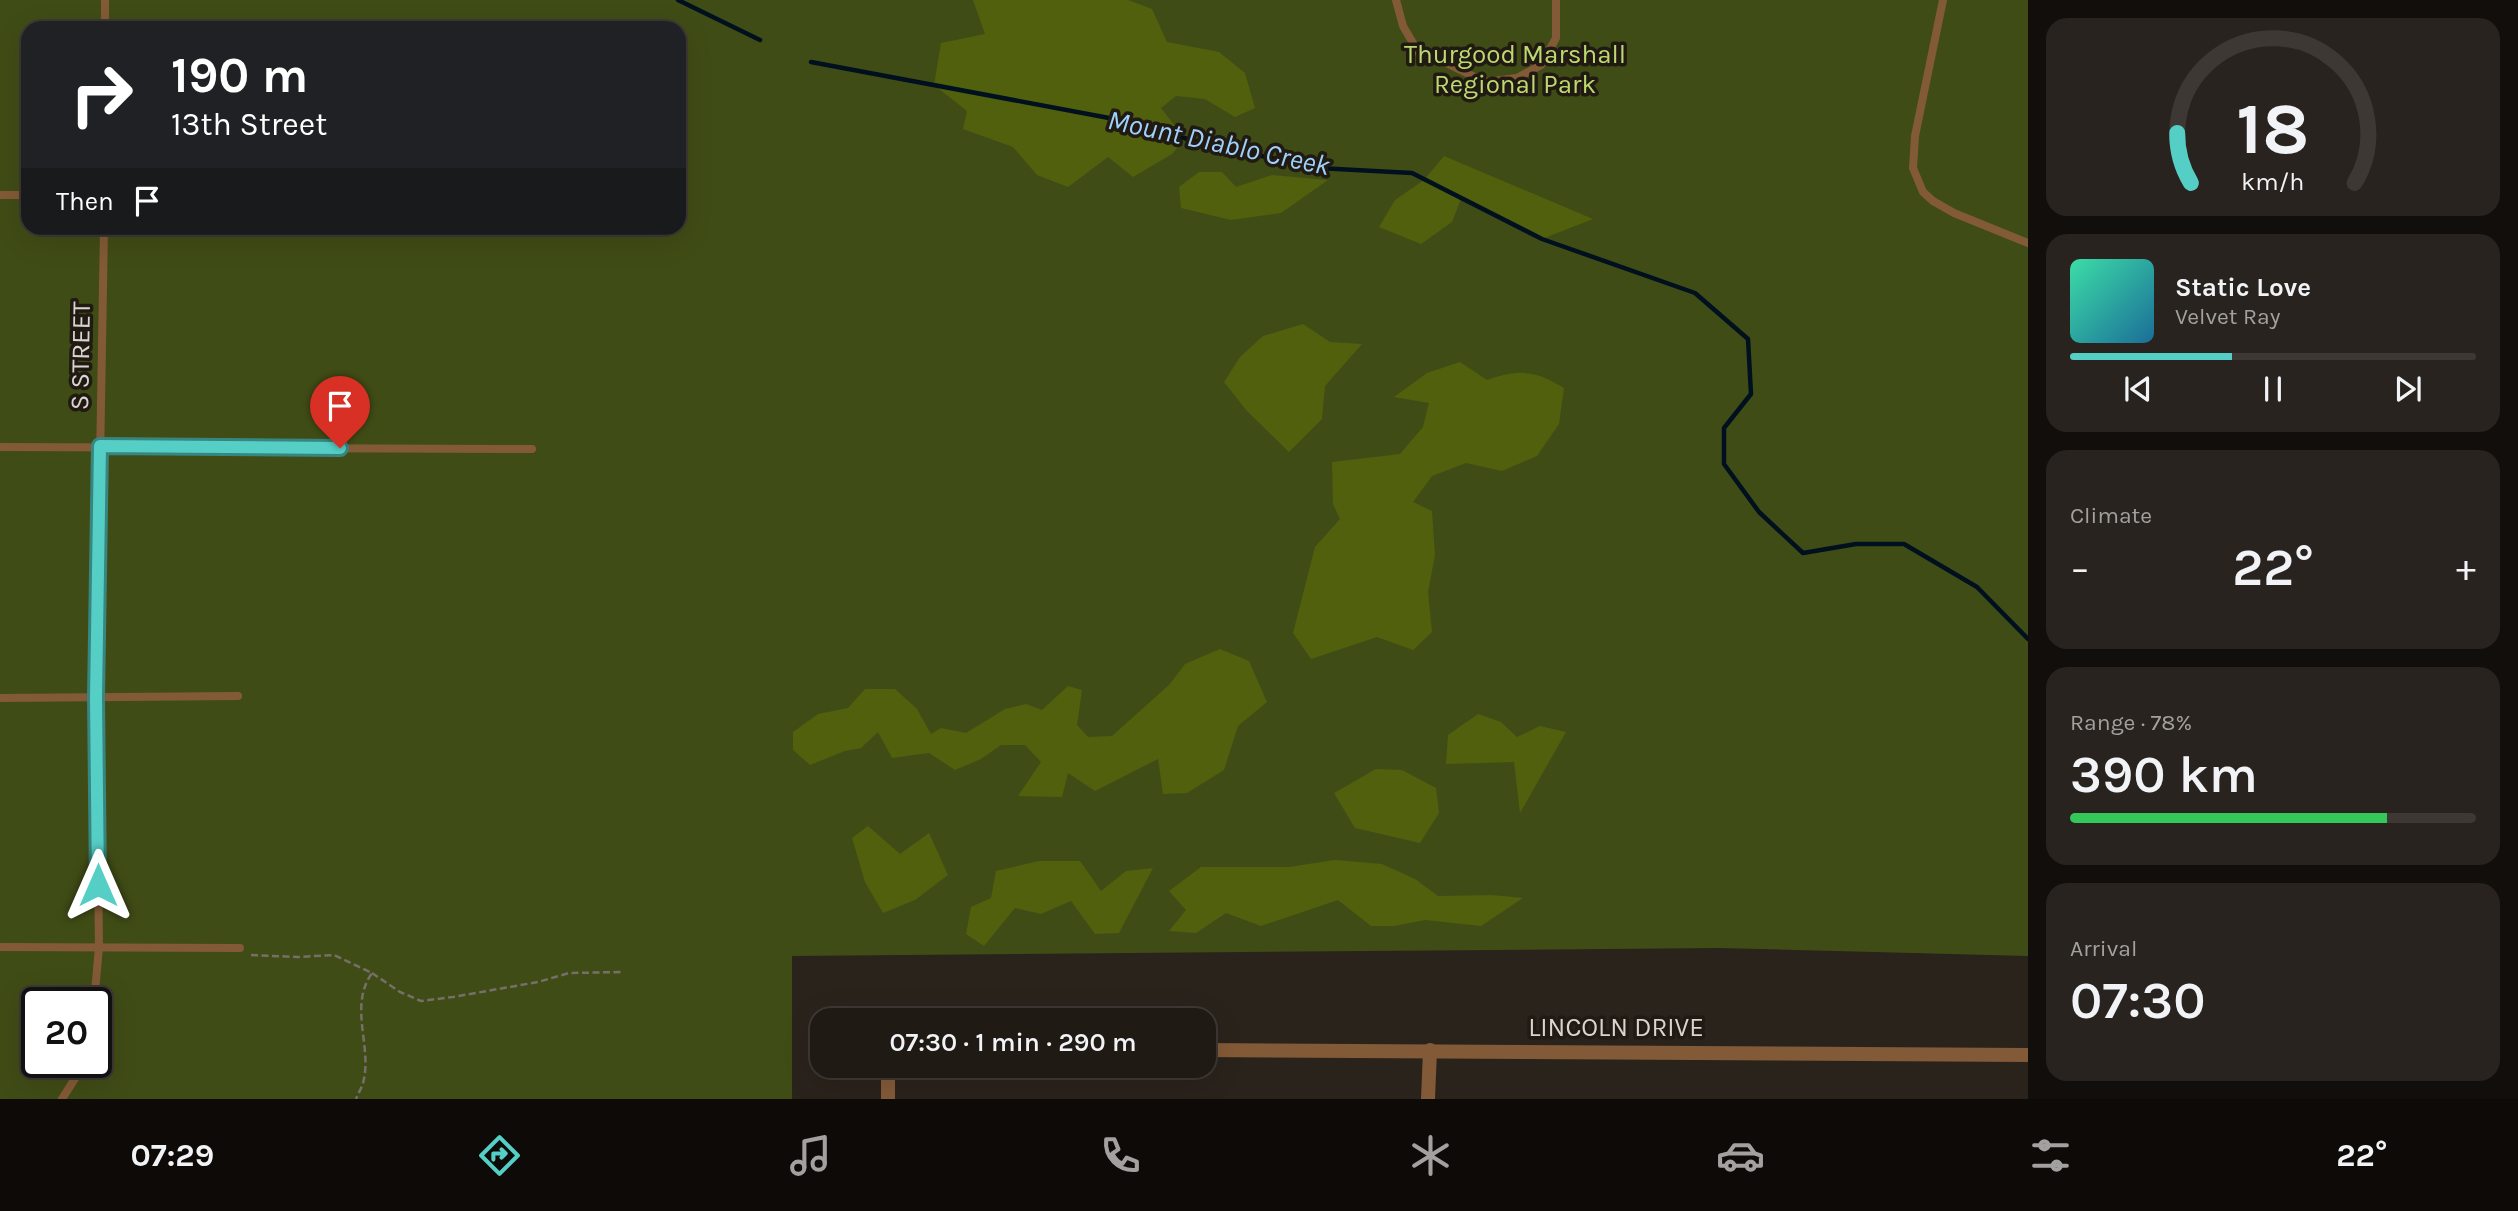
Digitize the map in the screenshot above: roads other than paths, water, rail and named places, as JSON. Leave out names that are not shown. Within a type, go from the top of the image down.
[{"type":"street","name":"LINCOLN DRIVE","points":[[1216,1050],[2028,1055]]},
{"type":"street","points":[[1429,1099],[1430,1050]]},
{"type":"street","points":[[888,1078],[888,1099]]},
{"type":"lane","points":[[104,21],[105,0]]},
{"type":"lane","points":[[1396,0],[1403,26],[1420,55],[1444,62],[1485,82],[1517,78],[1541,65],[1556,38],[1556,0]]},
{"type":"lane","points":[[1943,0],[1914,135],[1913,168],[1923,192],[1933,201],[1954,213],[2028,243]]},
{"type":"lane","points":[[0,195],[21,195]]},
{"type":"lane","name":"S STREET","points":[[95,987],[99,947],[96,698],[104,235]]},
{"type":"lane","points":[[0,447],[532,449]]},
{"type":"lane","points":[[0,698],[238,696]]},
{"type":"lane","points":[[0,947],[240,948]]},
{"type":"lane","points":[[62,1099],[75,1078]]},
{"type":"waterway","name":"Mount Diablo Creek","points":[[678,0],[760,40]]},
{"type":"waterway","name":"Mount Diablo Creek","points":[[811,62],[1109,118],[1214,146],[1318,168],[1412,173],[1542,239],[1695,293],[1748,339],[1751,394],[1724,428],[1724,464],[1759,512],[1803,553],[1856,544],[1904,544],[1977,587],[2028,639]]},
{"type":"park label","name":"Thurgood Marshall Regional Park","points":[[1515,69]]}]
